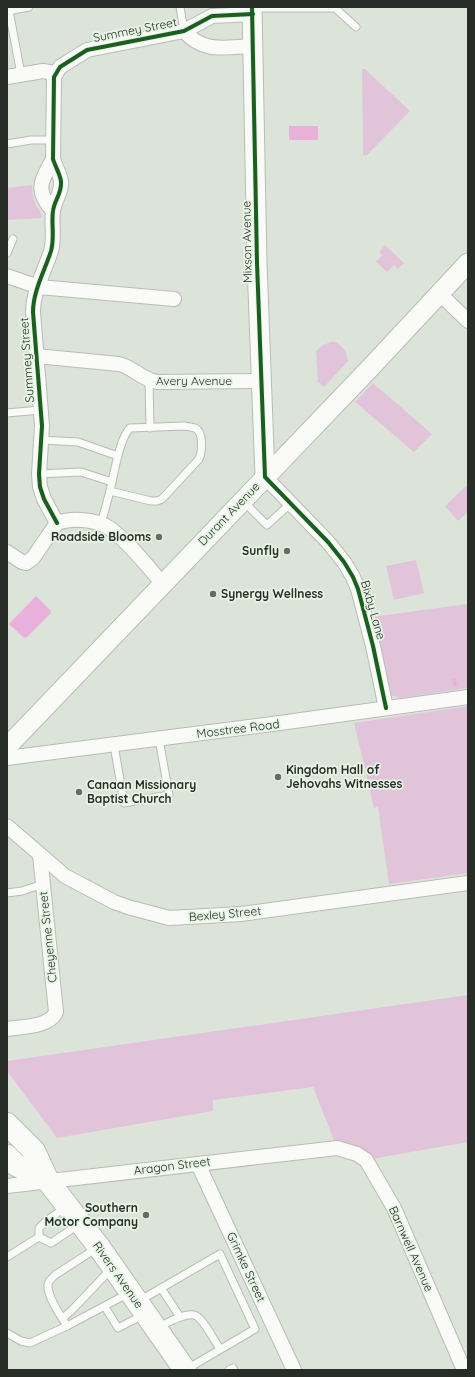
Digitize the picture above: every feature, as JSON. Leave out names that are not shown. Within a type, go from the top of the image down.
[{"type":"main road","name":"Rivers Avenue","points":[[7,1124],[34,1151],[48,1181],[99,1247],[185,1370]]},
{"type":"main road","name":"Rivers Avenue","points":[[7,1156],[16,1165],[48,1181]]},
{"type":"street","name":"Summey Street","points":[[57,523],[44,499],[40,487],[40,440],[42,426],[33,305],[52,249],[54,234],[53,211],[60,191],[61,183],[53,159],[53,81],[55,73],[60,67],[87,50],[184,31],[212,16],[252,10]]},
{"type":"street","name":"Mixson Avenue","points":[[252,10],[261,381],[265,477]]},
{"type":"street","name":"Summey Street","points":[[184,31],[196,41],[206,46],[253,46]]},
{"type":"street","points":[[7,77],[43,71],[55,73]]},
{"type":"street","points":[[53,159],[43,176],[42,187],[42,197],[53,211]]},
{"type":"street","name":"Durant Avenue","points":[[7,747],[468,264]]},
{"type":"street","points":[[7,276],[39,287],[174,299]]},
{"type":"street","points":[[440,294],[468,321]]},
{"type":"street","name":"Avery Avenue","points":[[36,356],[118,364],[127,367],[149,381],[156,382],[261,381]]},
{"type":"street","name":"Bixby Lane","points":[[265,477],[337,552],[353,577],[358,588],[373,646],[386,708]]},
{"type":"street","points":[[7,552],[22,562],[26,562],[33,558],[57,523],[63,521],[87,521],[101,524],[117,534],[162,583]]},
{"type":"street","name":"Mosstree Road","points":[[7,758],[468,697]]},
{"type":"street","name":"Bexley Street","points":[[7,826],[65,876],[128,907],[169,918],[241,914],[468,883]]},
{"type":"street","name":"Cheyenne Street","points":[[7,1029],[45,1023],[52,1018],[56,1012],[40,855]]},
{"type":"street","name":"Aragon Street","points":[[7,1186],[337,1148]]},
{"type":"street","name":"Barnwell Avenue","points":[[337,1148],[357,1154],[366,1160],[394,1208],[464,1370]]},
{"type":"street","name":"Grimke Street","points":[[198,1164],[294,1370]]},
{"type":"lane","points":[[21,74],[8,11],[29,7]]},
{"type":"lane","points":[[180,7],[184,31]]},
{"type":"lane","points":[[252,10],[335,8],[341,9],[356,27]]},
{"type":"lane","points":[[7,144],[31,140],[53,140]]},
{"type":"lane","points":[[7,253],[13,239]]},
{"type":"lane","points":[[149,381],[150,428]]},
{"type":"lane","points":[[7,413],[40,410]]},
{"type":"lane","points":[[101,524],[118,456],[130,428],[185,426],[195,428],[200,432],[201,454],[199,459],[166,495],[157,501],[151,501],[110,491]]},
{"type":"lane","points":[[40,440],[78,442],[118,456]]},
{"type":"lane","points":[[39,474],[81,472],[112,482]]},
{"type":"lane","points":[[242,500],[267,525],[290,504]]},
{"type":"lane","points":[[114,745],[124,803],[169,795],[159,739]]},
{"type":"lane","points":[[7,893],[22,891],[43,884]]},
{"type":"lane","points":[[39,1237],[39,1228],[46,1221],[68,1206]]},
{"type":"lane","points":[[39,1237],[51,1243],[80,1223]]},
{"type":"lane","points":[[7,1257],[39,1237]]},
{"type":"lane","points":[[67,1326],[51,1298],[48,1286],[50,1280],[61,1271],[99,1247]]},
{"type":"lane","points":[[104,1307],[118,1328],[142,1309],[161,1288],[220,1254],[255,1329],[185,1370]]},
{"type":"lane","points":[[63,1318],[113,1267]]},
{"type":"lane","points":[[161,1288],[180,1317]]},
{"type":"lane","points":[[7,1333],[21,1341],[30,1343],[104,1307],[142,1309],[180,1317],[193,1314],[199,1317],[220,1349]]},
{"type":"lane","points":[[230,1370],[233,1368],[234,1370]]},
{"type":"shaded area","points":[[362,69],[365,69],[410,111],[367,155],[363,155]]},
{"type":"shaded area","points":[[289,126],[318,126],[318,140],[289,140]]},
{"type":"shaded area","points":[[32,185],[34,200],[41,212],[42,218],[7,220],[7,188]]},
{"type":"shaded area","points":[[385,245],[404,263],[398,269],[394,265],[387,272],[376,262],[382,255],[379,252]]},
{"type":"shaded area","points":[[336,342],[345,350],[348,361],[324,387],[318,382],[316,351],[323,345]]},
{"type":"shaded area","points":[[373,383],[432,434],[414,452],[355,402]]},
{"type":"shaded area","points":[[468,484],[468,512],[458,521],[445,506]]},
{"type":"shaded area","points":[[416,560],[424,593],[394,600],[386,566]]},
{"type":"shaded area","points":[[36,596],[51,611],[51,613],[26,638],[24,638],[9,624]]},
{"type":"shaded area","points":[[468,604],[468,688],[400,698],[391,695],[386,690],[371,617]]},
{"type":"shaded area","points":[[468,706],[468,873],[389,884],[378,807],[374,808],[354,723]]},
{"type":"shaded area","points":[[468,995],[468,1142],[366,1160],[337,1148],[313,1087],[213,1100],[213,1111],[57,1138],[7,1071],[7,1061]]},
{"type":"waterway","points":[[454,680],[455,684]]},
{"type":"cycle path","points":[[252,7],[257,263],[265,477],[328,542],[344,562],[353,577],[358,589],[373,646],[386,708]]},
{"type":"cycle path","points":[[57,523],[44,499],[40,487],[39,474],[42,426],[33,312],[37,288],[51,251],[53,241],[53,211],[61,186],[60,177],[53,159],[54,77],[60,67],[87,50],[184,31],[212,16],[253,14]]},
{"type":"place","name":"Roadside Blooms","points":[[159,537]]},
{"type":"place","name":"Sunfly","points":[[287,551]]},
{"type":"place","name":"Synergy Wellness","points":[[213,594]]},
{"type":"place","name":"Kingdom Hall of Jehovahs Witnesses","points":[[278,777]]},
{"type":"place","name":"Canaan Missionary Baptist Church","points":[[79,792]]},
{"type":"place","name":"Southern Motor Company","points":[[146,1215]]}]
